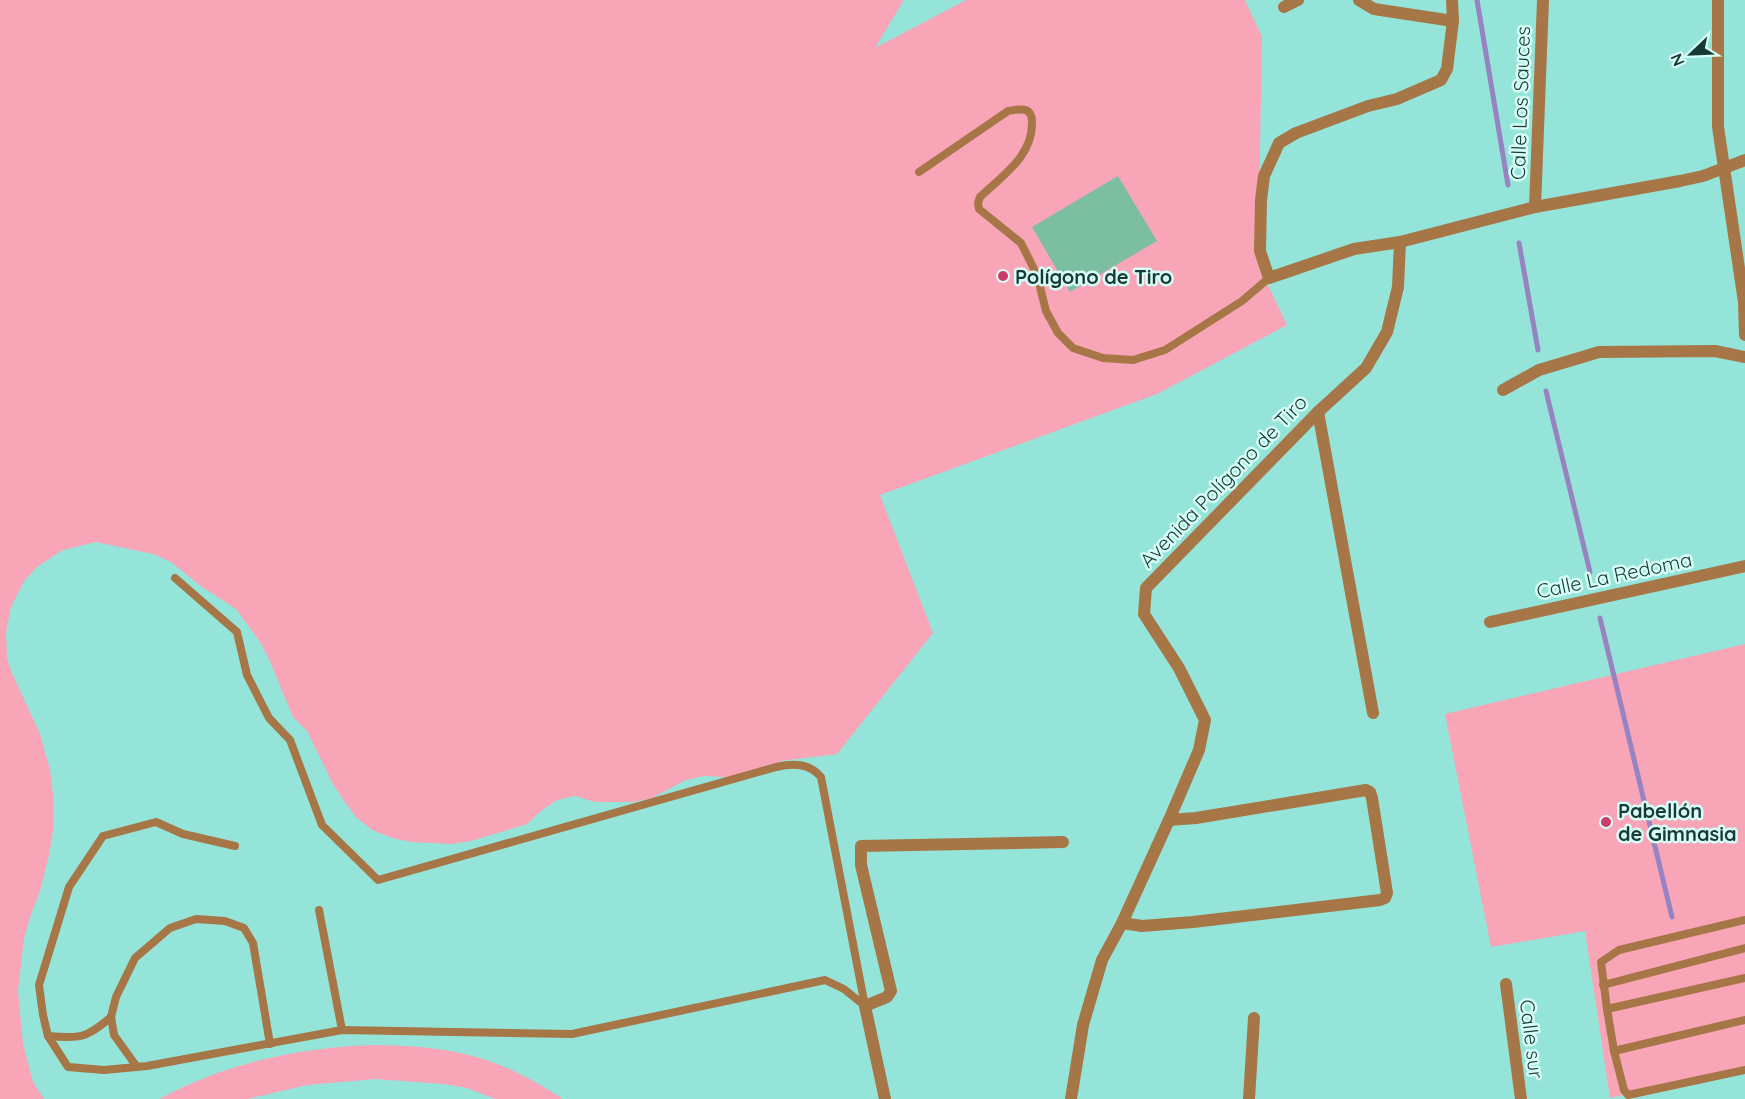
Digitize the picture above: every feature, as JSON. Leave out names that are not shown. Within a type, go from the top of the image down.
[{"type":"street","points":[[1284,7],[1298,0]]},
{"type":"street","points":[[1359,0],[1374,9],[1453,21]]},
{"type":"street","points":[[1452,0],[1453,21],[1447,69],[1441,80],[1397,99],[1368,106],[1296,133],[1279,143],[1264,176],[1261,200],[1260,251],[1269,278],[1354,249],[1400,242],[1535,207],[1680,181],[1745,160]]},
{"type":"street","name":"Calle Los Sauces","points":[[1535,207],[1543,0]]},
{"type":"street","points":[[1718,0],[1718,127],[1744,302],[1745,335]]},
{"type":"street","name":"Avenida Polígono de Tiro","points":[[1071,1099],[1083,1025],[1101,960],[1122,923],[1169,820],[1198,750],[1205,720],[1179,668],[1144,614],[1146,588],[1318,412],[1366,368],[1387,332],[1398,287],[1400,242]]},
{"type":"street","points":[[1503,390],[1539,370],[1599,352],[1715,351],[1745,357]]},
{"type":"street","points":[[1318,412],[1373,713]]},
{"type":"street","name":"Calle La Redoma","points":[[1491,622],[1745,566]]},
{"type":"street","points":[[1122,923],[1142,926],[1193,922],[1380,900],[1385,898],[1387,893],[1372,798],[1370,792],[1366,790],[1196,818],[1169,820]]},
{"type":"street","points":[[885,1099],[865,1006],[887,997],[891,992],[861,866],[861,846],[1063,842]]},
{"type":"street","name":"Calle sur","points":[[1506,984],[1521,1099]]},
{"type":"street","points":[[1249,1099],[1254,1018]]},
{"type":"lane","points":[[919,172],[1008,111],[1024,108],[1029,111],[1032,116],[1032,134],[1023,156],[980,196],[979,209],[1021,243],[1037,275],[1046,311],[1058,333],[1073,348],[1103,358],[1133,360],[1166,350],[1242,301],[1269,278]]},
{"type":"lane","points":[[175,578],[237,632],[247,675],[269,718],[290,740],[322,825],[378,880],[776,766],[793,763],[816,771],[821,777],[865,1006]]},
{"type":"lane","points":[[235,846],[183,834],[156,822],[103,836],[69,887],[39,985],[48,1036],[68,1067],[104,1070],[137,1067],[342,1030],[572,1034],[825,980],[844,989],[865,1006]]},
{"type":"lane","points":[[319,910],[342,1030]]},
{"type":"lane","points":[[137,1067],[114,1035],[111,1017],[116,997],[135,958],[170,928],[196,920],[225,921],[243,928],[253,944],[270,1044]]},
{"type":"lane","points":[[1745,920],[1619,950],[1601,962],[1614,1051],[1624,1090],[1628,1095],[1745,1070]]},
{"type":"lane","points":[[1603,985],[1745,948]]},
{"type":"lane","points":[[1607,1009],[1745,978]]},
{"type":"lane","points":[[48,1036],[71,1038],[93,1033],[111,1017]]},
{"type":"lane","points":[[1614,1051],[1745,1020]]},
{"type":"shaded area","points":[[0,0],[904,0],[875,48],[966,0],[1245,0],[1262,37],[1258,264],[1287,325],[1157,394],[880,495],[933,633],[837,754],[780,761],[772,769],[742,778],[704,776],[686,780],[652,798],[633,802],[595,802],[575,796],[557,800],[527,824],[471,841],[451,844],[411,842],[372,830],[356,817],[333,784],[307,731],[293,717],[260,642],[236,609],[202,587],[171,562],[153,554],[96,542],[63,550],[38,566],[24,581],[11,607],[6,632],[7,657],[11,671],[40,734],[50,770],[53,794],[53,831],[40,891],[24,939],[18,991],[23,1044],[33,1082],[44,1099],[0,1099]]},
{"type":"shaded area","name":"Pabellón de Gimnasia","points":[[1745,644],[1745,1067],[1610,1098],[1585,931],[1491,947],[1445,714]]},
{"type":"shaded area","points":[[375,1045],[428,1048],[474,1056],[517,1073],[563,1099],[495,1099],[467,1088],[443,1084],[375,1079],[307,1085],[248,1099],[159,1099],[210,1076],[264,1059],[319,1049]]},
{"type":"building","points":[[1118,176],[1157,241],[1070,292],[1032,227]]},
{"type":"waterway","points":[[1477,0],[1508,185]]},
{"type":"waterway","points":[[1519,243],[1538,350]]},
{"type":"waterway","points":[[1546,391],[1590,572]]},
{"type":"waterway","points":[[1600,618],[1672,917]]},
{"type":"place","name":"Polígono de Tiro","points":[[1003,276]]},
{"type":"place","name":"Pabellón de Gimnasia","points":[[1606,822]]}]
